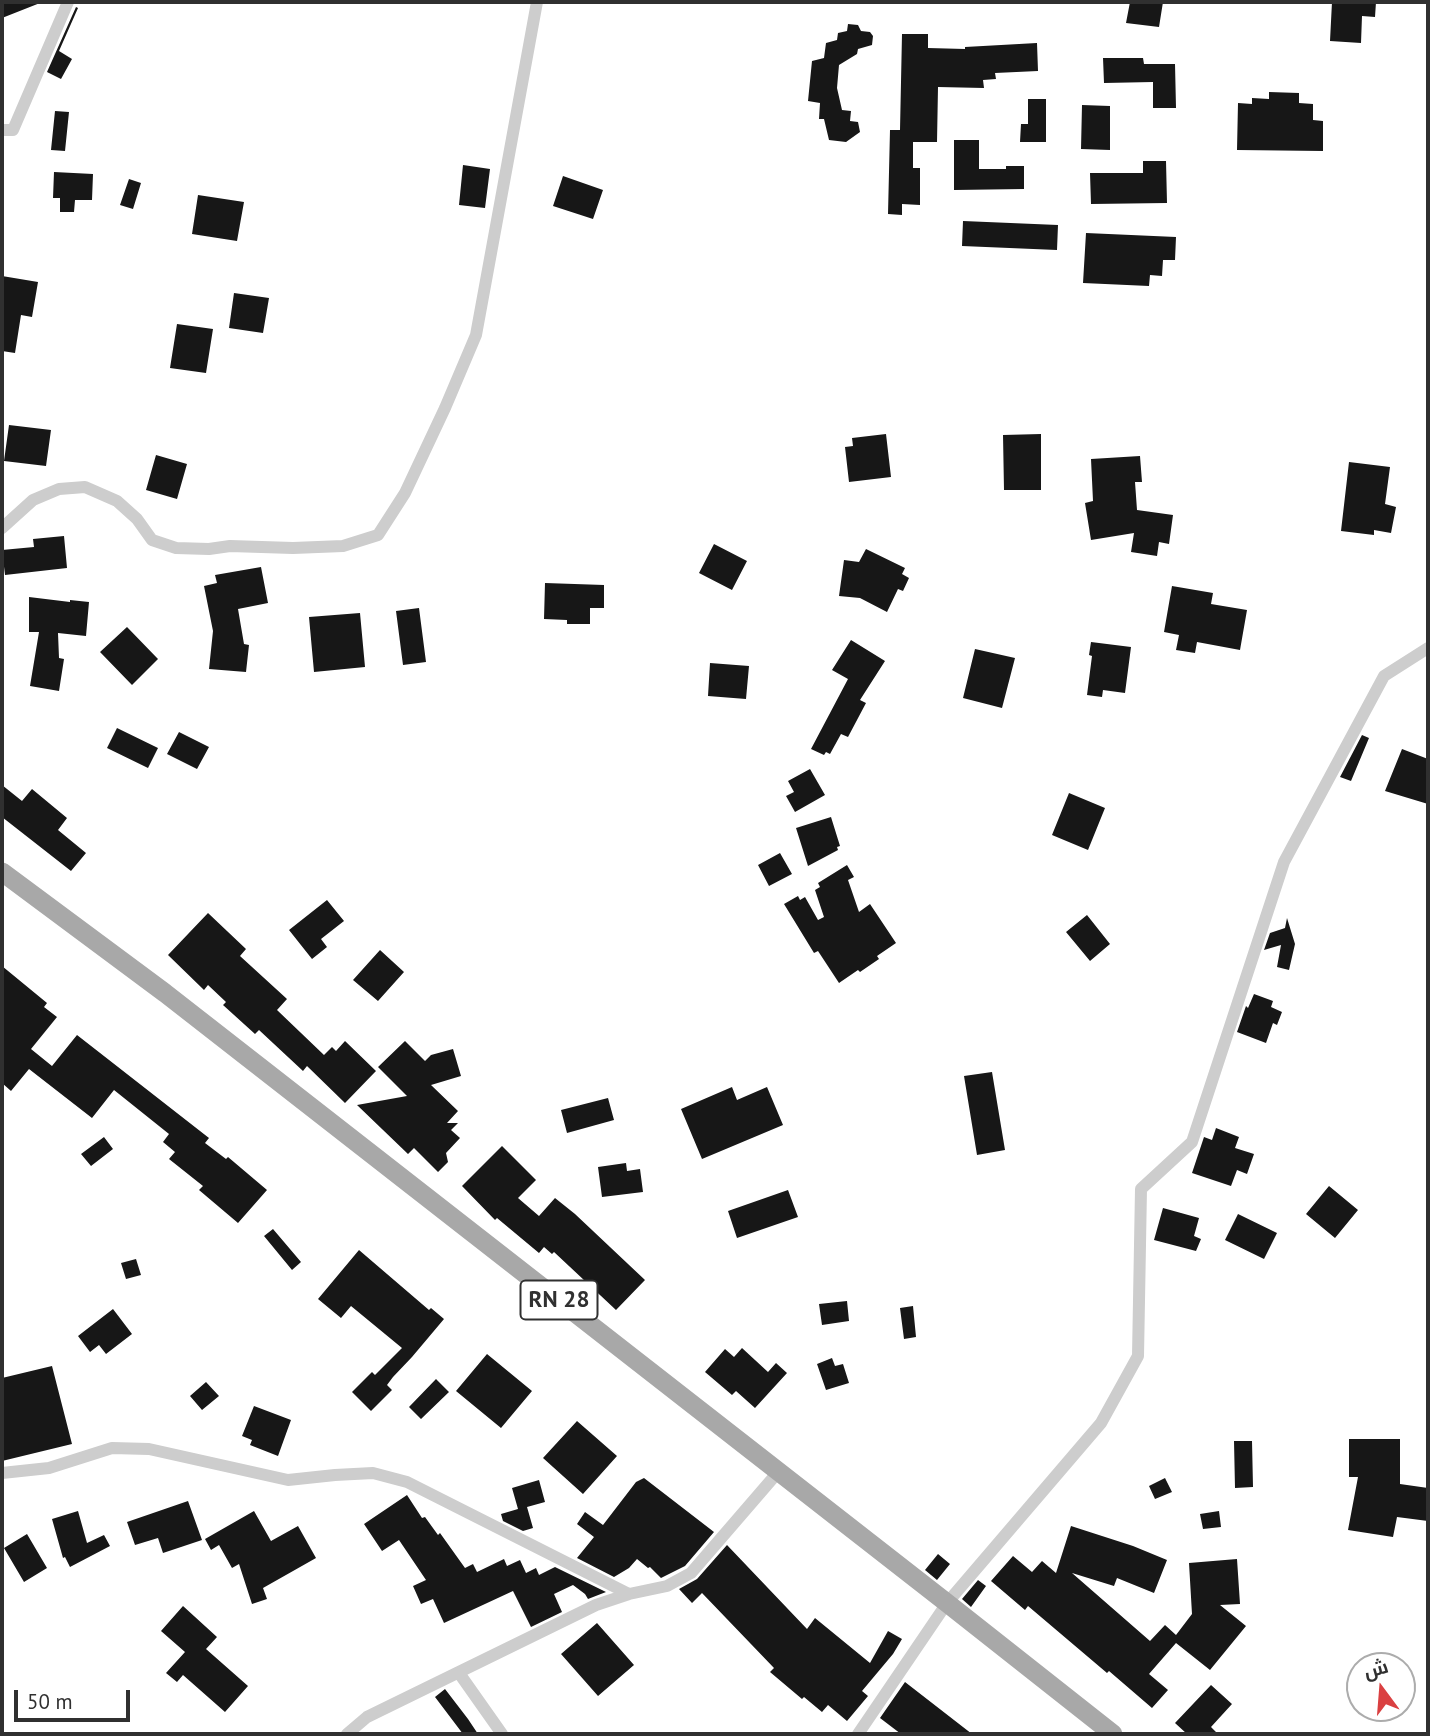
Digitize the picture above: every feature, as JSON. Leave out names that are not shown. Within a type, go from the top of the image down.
[{"type":"main road","name":"RN 28","points":[[2,872],[165,993],[1113,1734]]},
{"type":"street","points":[[2,130],[13,130],[68,2]]},
{"type":"street","points":[[2,528],[33,500],[59,489],[85,487],[117,501],[136,519],[152,540],[176,548],[343,546],[378,535],[405,493],[477,335],[537,2]]},
{"type":"street","points":[[858,1734],[947,1603],[1101,1423],[1138,1356],[1141,1189],[1192,1142],[1284,862],[1384,676],[1428,648]]},
{"type":"street","points":[[2,1473],[49,1468],[112,1448],[149,1449],[288,1480],[373,1473],[407,1482],[629,1594]]},
{"type":"street","points":[[347,1734],[367,1717],[596,1605],[667,1586],[691,1573],[779,1471]]},
{"type":"street","points":[[459,1673],[502,1734]]},
{"type":"building","points":[[2,2],[40,2],[40,3],[2,18]]},
{"type":"building","points":[[1130,2],[1163,2],[1159,27],[1126,23]]},
{"type":"building","points":[[1332,2],[1376,2],[1375,17],[1362,16],[1361,43],[1330,41]]},
{"type":"building","points":[[76,7],[78,8],[59,51],[72,59],[61,79],[47,72]]},
{"type":"building","points":[[848,24],[858,25],[861,31],[870,32],[873,36],[872,45],[858,49],[857,54],[839,65],[837,88],[842,110],[851,111],[850,121],[858,122],[860,132],[846,142],[829,140],[824,119],[819,119],[820,103],[808,101],[812,61],[824,58],[826,43],[837,40],[838,33],[847,31]]},
{"type":"building","points":[[902,34],[928,34],[928,48],[965,49],[1037,43],[1038,71],[995,73],[996,79],[983,80],[984,88],[938,87],[937,142],[913,142],[913,168],[920,168],[920,205],[902,204],[902,215],[888,214],[890,130],[900,130]]},
{"type":"building","points":[[1103,58],[1143,58],[1144,64],[1175,64],[1176,108],[1153,108],[1153,82],[1104,83]]},
{"type":"building","points":[[1269,92],[1299,93],[1299,103],[1313,104],[1313,120],[1323,121],[1323,151],[1237,150],[1238,103],[1252,104],[1252,98],[1269,99]]},
{"type":"building","points":[[1028,99],[1046,99],[1046,142],[1020,142],[1021,124],[1028,124]]},
{"type":"building","points":[[1082,105],[1110,106],[1110,150],[1081,149]]},
{"type":"building","points":[[55,111],[69,112],[65,151],[51,150]]},
{"type":"building","points":[[954,140],[979,140],[979,169],[1024,166],[1024,189],[954,190]]},
{"type":"building","points":[[1143,161],[1166,161],[1167,203],[1091,204],[1090,173],[1143,173]]},
{"type":"building","points":[[463,165],[490,169],[485,208],[459,205]]},
{"type":"building","points":[[54,172],[93,174],[92,200],[75,200],[74,212],[60,212],[60,198],[53,198]]},
{"type":"building","points":[[563,176],[603,190],[593,219],[553,206]]},
{"type":"building","points":[[129,179],[141,183],[133,209],[120,205]]},
{"type":"building","points":[[198,195],[244,202],[237,241],[192,234]]},
{"type":"building","points":[[963,221],[1058,225],[1057,250],[962,246]]},
{"type":"building","points":[[1086,233],[1176,237],[1175,260],[1163,260],[1162,276],[1150,275],[1149,286],[1083,283]]},
{"type":"building","points":[[2,276],[38,282],[32,317],[21,315],[15,353],[2,351]]},
{"type":"building","points":[[234,293],[269,298],[263,333],[229,328]]},
{"type":"building","points":[[177,324],[213,329],[206,373],[170,368]]},
{"type":"building","points":[[9,425],[51,430],[46,466],[4,461]]},
{"type":"building","points":[[886,434],[891,477],[849,482],[845,447],[853,446],[852,438]]},
{"type":"building","points":[[1041,434],[1041,490],[1004,490],[1003,435]]},
{"type":"building","points":[[156,455],[187,464],[177,499],[146,490]]},
{"type":"building","points":[[1140,456],[1142,482],[1135,482],[1137,510],[1173,515],[1169,544],[1159,542],[1157,556],[1131,552],[1134,533],[1091,540],[1085,503],[1093,501],[1091,459]]},
{"type":"building","points":[[1349,462],[1390,467],[1385,504],[1396,507],[1391,533],[1374,530],[1374,535],[1341,531]]},
{"type":"building","points":[[64,536],[67,568],[5,575],[2,550],[34,547],[33,539]]},
{"type":"building","points":[[714,544],[747,561],[732,590],[699,573]]},
{"type":"building","points":[[866,549],[905,568],[902,574],[909,578],[903,591],[898,589],[887,612],[860,598],[839,596],[844,560],[859,562]]},
{"type":"building","points":[[261,567],[268,603],[238,609],[244,644],[249,645],[246,672],[209,669],[213,631],[204,586],[217,583],[215,575]]},
{"type":"building","points":[[545,583],[604,585],[604,608],[590,608],[590,624],[567,624],[567,620],[544,619]]},
{"type":"building","points":[[1172,586],[1213,593],[1211,604],[1247,610],[1240,650],[1197,642],[1195,653],[1176,650],[1179,635],[1164,632]]},
{"type":"building","points":[[29,597],[89,602],[86,636],[58,633],[59,658],[64,659],[59,691],[30,686],[39,632],[29,632]]},
{"type":"building","points":[[419,608],[426,662],[403,665],[396,611]]},
{"type":"building","points":[[360,613],[365,667],[314,672],[309,617]]},
{"type":"building","points":[[127,627],[158,659],[132,685],[100,652]]},
{"type":"building","points":[[851,640],[885,661],[860,700],[866,703],[848,737],[841,734],[830,754],[826,752],[824,755],[811,749],[848,679],[832,670]]},
{"type":"building","points":[[1091,642],[1131,647],[1125,693],[1103,690],[1102,697],[1087,695]]},
{"type":"building","points":[[975,649],[1015,658],[1002,708],[963,698]]},
{"type":"building","points":[[710,663],[749,666],[746,699],[708,696]]},
{"type":"building","points":[[117,728],[158,748],[148,768],[107,748]]},
{"type":"building","points":[[179,732],[209,747],[197,769],[167,754]]},
{"type":"building","points":[[1362,735],[1369,738],[1351,781],[1340,777]]},
{"type":"building","points":[[1402,749],[1428,759],[1428,804],[1385,791]]},
{"type":"building","points":[[810,769],[825,795],[795,812],[786,796],[794,792],[788,781]]},
{"type":"building","points":[[2,785],[22,801],[32,789],[67,818],[58,830],[86,853],[71,871],[2,817]]},
{"type":"building","points":[[1069,793],[1105,808],[1088,850],[1052,835]]},
{"type":"building","points":[[831,817],[840,846],[837,847],[838,850],[808,866],[796,828]]},
{"type":"building","points":[[780,853],[792,874],[769,886],[758,865]]},
{"type":"building","points":[[847,865],[854,877],[848,880],[859,912],[870,904],[896,943],[877,956],[879,959],[839,983],[818,951],[814,953],[784,904],[798,896],[800,900],[805,897],[818,920],[824,917],[815,890],[820,887],[818,883]]},
{"type":"building","points":[[327,900],[344,921],[321,939],[327,947],[312,959],[289,930]]},
{"type":"building","points":[[208,913],[246,949],[240,956],[287,999],[277,1010],[324,1055],[332,1047],[336,1051],[345,1041],[376,1071],[345,1103],[307,1066],[303,1071],[259,1030],[255,1034],[223,1005],[226,1002],[208,985],[204,990],[168,955]]},
{"type":"building","points":[[1087,915],[1110,944],[1090,961],[1066,932]]},
{"type":"building","points":[[1287,918],[1295,944],[1289,970],[1277,967],[1281,945],[1264,950],[1270,933],[1285,928]]},
{"type":"building","points":[[380,950],[404,972],[378,1001],[353,980]]},
{"type":"building","points":[[2,966],[47,1003],[44,1007],[57,1017],[31,1049],[52,1066],[77,1035],[209,1138],[205,1143],[226,1159],[228,1157],[267,1190],[238,1223],[199,1190],[203,1186],[169,1159],[175,1152],[163,1142],[169,1134],[114,1090],[92,1118],[29,1069],[11,1091],[2,1083]]},
{"type":"building","points":[[1254,994],[1273,1001],[1271,1007],[1282,1012],[1277,1025],[1273,1023],[1266,1043],[1237,1032],[1246,1006],[1248,1008]]},
{"type":"building","points":[[405,1041],[425,1061],[431,1055],[453,1049],[461,1076],[431,1085],[458,1111],[447,1123],[458,1123],[451,1130],[460,1138],[446,1153],[448,1162],[438,1172],[414,1148],[408,1154],[357,1105],[407,1096],[378,1067]]},
{"type":"building","points":[[992,1072],[1005,1150],[977,1155],[964,1076]]},
{"type":"building","points":[[732,1087],[737,1100],[767,1087],[783,1125],[702,1159],[681,1109]]},
{"type":"building","points":[[608,1098],[614,1120],[567,1133],[561,1110]]},
{"type":"building","points":[[1216,1128],[1239,1137],[1235,1148],[1254,1154],[1247,1174],[1237,1170],[1231,1186],[1192,1173],[1204,1137],[1212,1140]]},
{"type":"building","points":[[104,1137],[113,1149],[91,1166],[81,1154]]},
{"type":"building","points":[[502,1146],[536,1180],[518,1198],[539,1216],[555,1198],[645,1280],[616,1310],[554,1252],[552,1254],[544,1247],[539,1253],[497,1218],[495,1220],[462,1186]]},
{"type":"building","points":[[626,1163],[627,1171],[640,1169],[643,1192],[602,1197],[598,1167]]},
{"type":"building","points":[[1329,1186],[1358,1210],[1335,1238],[1306,1214]]},
{"type":"building","points":[[788,1190],[798,1217],[737,1238],[728,1211]]},
{"type":"building","points":[[1163,1208],[1199,1218],[1194,1236],[1201,1239],[1196,1251],[1154,1240]]},
{"type":"building","points":[[1238,1214],[1277,1233],[1264,1259],[1225,1240]]},
{"type":"building","points":[[273,1229],[301,1262],[292,1270],[264,1236]]},
{"type":"building","points":[[359,1250],[429,1310],[431,1308],[444,1319],[393,1377],[387,1385],[392,1390],[371,1411],[352,1392],[372,1372],[375,1375],[402,1348],[351,1306],[341,1318],[318,1299]]},
{"type":"building","points":[[136,1259],[141,1275],[126,1279],[121,1263]]},
{"type":"building","points":[[847,1301],[849,1321],[822,1325],[819,1304]]},
{"type":"building","points":[[913,1306],[916,1337],[904,1339],[900,1308]]},
{"type":"building","points":[[113,1309],[132,1334],[106,1354],[99,1345],[90,1352],[78,1336]]},
{"type":"building","points":[[742,1348],[768,1372],[776,1363],[787,1373],[755,1408],[736,1391],[732,1395],[705,1372],[725,1349],[734,1357]]},
{"type":"building","points":[[487,1354],[532,1391],[501,1428],[456,1391]]},
{"type":"building","points":[[832,1358],[835,1366],[843,1364],[849,1383],[826,1390],[817,1364]]},
{"type":"building","points":[[52,1366],[72,1444],[2,1461],[2,1378]]},
{"type":"building","points":[[436,1379],[449,1392],[421,1419],[409,1407]]},
{"type":"building","points":[[206,1382],[219,1396],[202,1410],[190,1396]]},
{"type":"building","points":[[254,1406],[291,1420],[278,1456],[250,1445],[252,1440],[242,1436]]},
{"type":"building","points":[[577,1421],[617,1456],[583,1494],[543,1458]]},
{"type":"building","points":[[1349,1439],[1400,1439],[1400,1484],[1428,1488],[1428,1521],[1397,1517],[1393,1537],[1348,1530],[1358,1477],[1349,1477]]},
{"type":"building","points":[[1234,1441],[1252,1441],[1253,1487],[1235,1488]]},
{"type":"building","points":[[644,1478],[714,1532],[685,1566],[661,1578],[637,1559],[629,1568],[614,1577],[577,1558],[594,1537],[577,1524],[585,1512],[603,1525],[636,1482]]},
{"type":"building","points":[[1165,1478],[1172,1492],[1155,1499],[1149,1486]]},
{"type":"building","points":[[539,1480],[545,1502],[527,1507],[533,1528],[523,1531],[503,1521],[501,1514],[518,1509],[512,1488]]},
{"type":"building","points":[[407,1495],[422,1518],[425,1517],[438,1535],[440,1533],[465,1568],[473,1564],[477,1572],[504,1559],[507,1566],[520,1560],[526,1573],[536,1568],[539,1575],[555,1567],[606,1592],[588,1599],[573,1585],[554,1594],[562,1612],[531,1627],[513,1591],[444,1623],[433,1599],[421,1604],[413,1586],[426,1580],[399,1540],[382,1551],[364,1524]]},
{"type":"building","points":[[188,1501],[202,1540],[163,1553],[158,1538],[135,1545],[127,1522]]},
{"type":"building","points":[[78,1511],[87,1543],[104,1535],[110,1546],[70,1567],[65,1557],[63,1558],[52,1519]]},
{"type":"building","points":[[254,1511],[271,1541],[298,1526],[316,1558],[263,1588],[267,1599],[252,1604],[239,1564],[232,1568],[219,1545],[211,1550],[205,1539]]},
{"type":"building","points":[[1219,1511],[1221,1527],[1203,1529],[1200,1514]]},
{"type":"building","points":[[1071,1526],[1167,1560],[1154,1593],[1117,1578],[1114,1586],[1072,1573],[1150,1641],[1165,1625],[1176,1635],[1192,1614],[1189,1563],[1237,1559],[1240,1604],[1220,1605],[1246,1626],[1210,1670],[1176,1643],[1149,1674],[1168,1690],[1152,1708],[1028,1606],[1025,1610],[991,1581],[1013,1556],[1032,1572],[1042,1561],[1056,1573]]},
{"type":"building","points":[[27,1534],[47,1568],[24,1582],[4,1548]]},
{"type":"building","points":[[727,1545],[807,1629],[815,1618],[870,1663],[888,1631],[902,1639],[862,1691],[868,1696],[847,1721],[828,1705],[822,1712],[770,1672],[774,1668],[702,1593],[692,1603],[679,1589],[697,1579]]},
{"type":"building","points":[[938,1554],[950,1564],[937,1580],[925,1570]]},
{"type":"building","points":[[978,1580],[986,1586],[971,1607],[962,1599]]},
{"type":"building","points":[[183,1606],[217,1637],[206,1649],[248,1686],[225,1712],[183,1675],[177,1682],[166,1673],[185,1652],[161,1631]]},
{"type":"building","points":[[597,1623],[634,1665],[598,1696],[561,1654]]},
{"type":"building","points":[[905,1682],[972,1734],[901,1734],[880,1718]]},
{"type":"building","points":[[1211,1685],[1232,1704],[1211,1727],[1218,1734],[1187,1734],[1175,1723]]},
{"type":"building","points":[[445,1689],[478,1734],[463,1734],[435,1697]]}]
